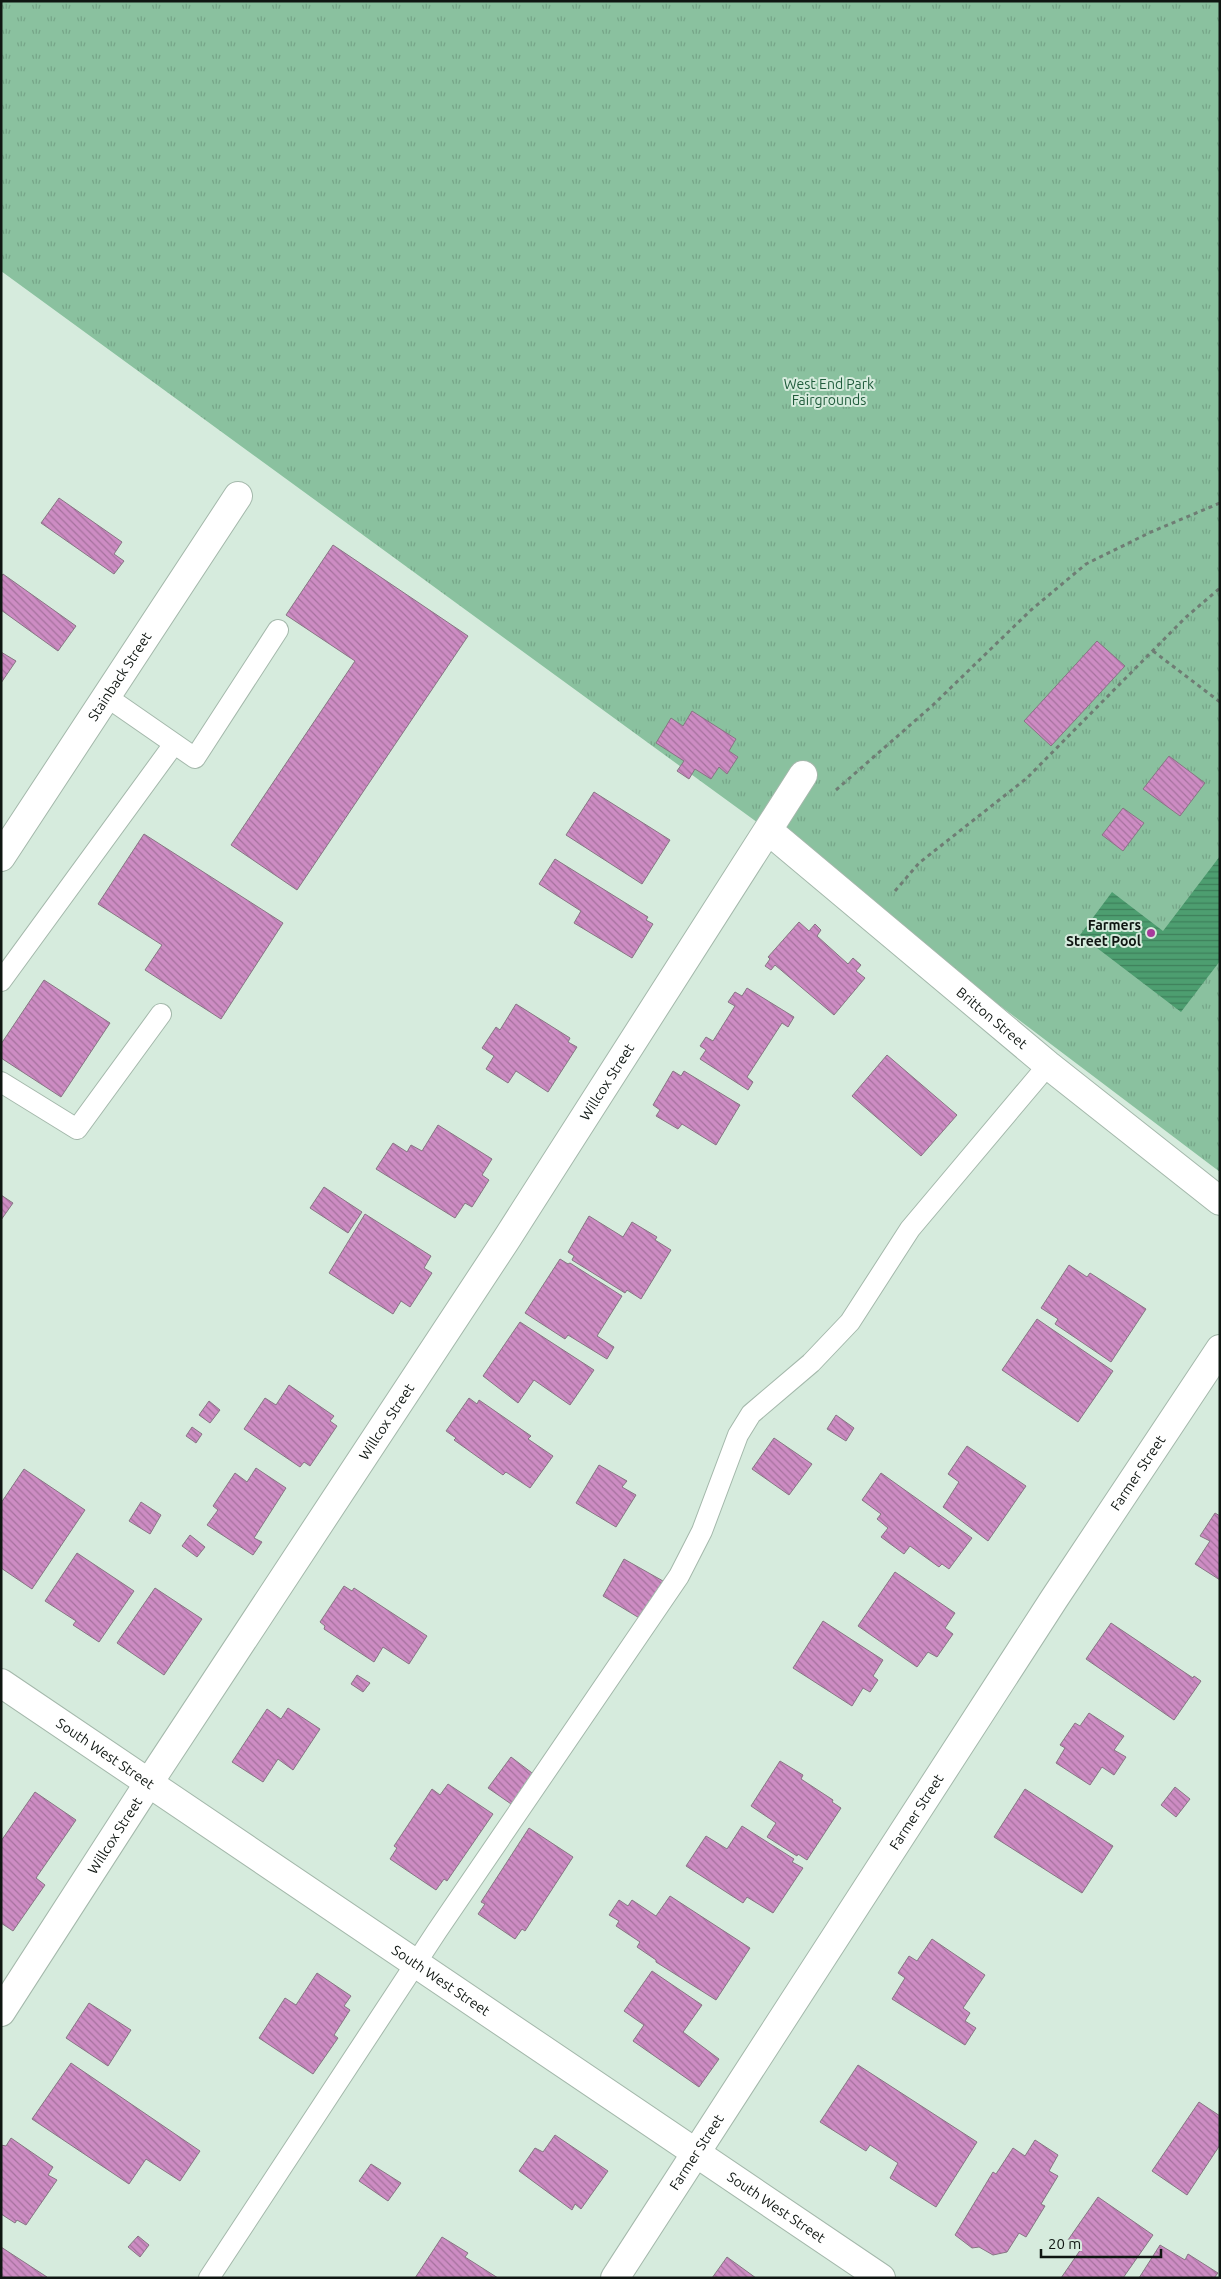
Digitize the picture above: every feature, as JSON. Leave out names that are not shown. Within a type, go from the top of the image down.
[{"type":"street","name":"Stainback Street","points":[[1,857],[238,496]]},
{"type":"street","name":"Willcox Street","points":[[1,2012],[148,1784],[506,1240],[803,775]]},
{"type":"street","name":"Britton Street","points":[[769,831],[1048,1065],[1220,1201]]},
{"type":"street","name":"Farmer Street","points":[[615,2278],[1049,1607],[1220,1348]]},
{"type":"street","name":"South West Street","points":[[1,1683],[880,2278]]},
{"type":"lane","points":[[107,697],[195,758],[278,630]]},
{"type":"lane","points":[[1,980],[174,744]]},
{"type":"lane","points":[[1,1082],[77,1129],[161,1014]]},
{"type":"lane","points":[[209,2278],[416,1964],[679,1576],[702,1531],[738,1435],[751,1414],[811,1363],[850,1322],[910,1229],[1048,1065]]},
{"type":"path","points":[[830,797],[933,705],[1031,610],[1086,564],[1152,532],[1220,503]]},
{"type":"path","points":[[872,918],[918,863],[1027,778],[1185,618],[1220,588]]},
{"type":"path","points":[[1153,651],[1220,702]]},
{"type":"green space","name":"West End Park Fairgrounds","points":[[1,1],[1220,1],[1220,1172],[769,831],[1,271]]},
{"type":"shaded area","name":"Farmers Street Pool","points":[[1220,856],[1220,961],[1181,1012],[1080,935],[1112,892],[1163,931]]},
{"type":"building","points":[[59,498],[122,542],[114,554],[124,561],[114,574],[41,523]]},
{"type":"building","points":[[333,545],[468,636],[297,890],[231,845],[355,661],[286,615]]},
{"type":"building","points":[[3,574],[76,626],[58,651],[1,610],[1,577]]},
{"type":"building","points":[[1097,641],[1125,666],[1051,746],[1024,721]]},
{"type":"building","points":[[1,652],[16,661],[1,683]]},
{"type":"building","points":[[692,711],[736,739],[729,751],[738,757],[727,774],[719,767],[711,779],[695,769],[689,779],[677,771],[684,761],[656,743],[671,718],[683,726]]},
{"type":"building","points":[[1169,756],[1205,783],[1180,816],[1143,789]]},
{"type":"building","points":[[594,792],[670,840],[642,884],[566,835]]},
{"type":"building","points":[[1123,808],[1144,823],[1123,851],[1102,835]]},
{"type":"building","points":[[144,834],[283,923],[221,1019],[145,970],[162,945],[98,904]]},
{"type":"building","points":[[555,859],[648,917],[646,920],[653,924],[632,958],[574,923],[581,911],[539,884]]},
{"type":"building","points":[[799,922],[809,931],[815,924],[821,930],[817,936],[848,964],[853,958],[861,965],[856,971],[865,978],[834,1015],[775,965],[771,970],[765,966],[770,959],[768,957]]},
{"type":"building","points":[[44,980],[110,1023],[61,1097],[1,1058],[1,1044]]},
{"type":"building","points":[[747,988],[794,1017],[788,1027],[782,1023],[747,1077],[753,1082],[748,1090],[700,1059],[706,1050],[700,1046],[706,1037],[713,1041],[735,1006],[728,1002],[735,992],[742,996]]},
{"type":"building","points":[[516,1004],[570,1038],[568,1042],[577,1047],[548,1092],[516,1071],[508,1083],[486,1069],[494,1056],[482,1048],[496,1027],[500,1030]]},
{"type":"building","points":[[887,1055],[957,1115],[921,1156],[852,1096]]},
{"type":"building","points":[[673,1071],[681,1076],[684,1071],[740,1105],[716,1145],[682,1124],[678,1129],[656,1116],[660,1110],[653,1105]]},
{"type":"building","points":[[438,1125],[492,1159],[482,1175],[489,1180],[472,1207],[465,1203],[455,1218],[376,1169],[393,1143],[407,1152],[411,1145],[422,1151]]},
{"type":"building","points":[[324,1187],[362,1212],[348,1233],[310,1208]]},
{"type":"building","points":[[1,1195],[13,1203],[1,1220]]},
{"type":"building","points":[[365,1214],[431,1256],[424,1268],[432,1273],[410,1307],[401,1301],[393,1314],[329,1273]]},
{"type":"building","points":[[589,1216],[623,1237],[632,1222],[657,1237],[655,1240],[671,1250],[641,1299],[627,1290],[625,1293],[572,1260],[574,1256],[568,1252]]},
{"type":"building","points":[[560,1259],[568,1264],[570,1263],[622,1296],[597,1336],[614,1347],[607,1359],[568,1335],[565,1339],[525,1313]]},
{"type":"building","points":[[1069,1265],[1087,1277],[1090,1273],[1146,1309],[1111,1362],[1055,1324],[1058,1319],[1041,1308]]},
{"type":"building","points":[[1037,1319],[1113,1371],[1078,1422],[1002,1370]]},
{"type":"building","points":[[520,1322],[594,1370],[570,1405],[534,1380],[518,1403],[483,1376]]},
{"type":"building","points":[[289,1385],[334,1416],[330,1421],[337,1426],[310,1466],[304,1462],[300,1467],[244,1429],[265,1398],[276,1405]]},
{"type":"building","points":[[469,1398],[477,1404],[479,1400],[531,1436],[528,1439],[553,1456],[530,1488],[506,1472],[503,1475],[454,1440],[456,1438],[446,1431]]},
{"type":"building","points":[[209,1401],[220,1410],[210,1423],[199,1415]]},
{"type":"building","points":[[836,1415],[854,1428],[846,1441],[827,1429]]},
{"type":"building","points":[[192,1427],[202,1434],[196,1443],[186,1436]]},
{"type":"building","points":[[774,1438],[812,1464],[789,1495],[752,1469]]},
{"type":"building","points":[[967,1446],[1026,1486],[988,1541],[943,1507],[959,1482],[948,1474]]},
{"type":"building","points":[[599,1465],[627,1481],[622,1487],[636,1495],[616,1527],[576,1503]]},
{"type":"building","points":[[256,1468],[286,1488],[254,1538],[262,1542],[253,1555],[207,1525],[218,1510],[213,1506],[235,1473],[247,1482]]},
{"type":"building","points":[[24,1469],[85,1510],[32,1589],[1,1568],[1,1503]]},
{"type":"building","points":[[881,1473],[972,1538],[949,1569],[942,1564],[939,1567],[910,1546],[904,1554],[881,1537],[888,1528],[877,1519],[881,1514],[862,1500]]},
{"type":"building","points":[[141,1502],[161,1515],[150,1534],[129,1521]]},
{"type":"building","points":[[1215,1513],[1220,1516],[1220,1580],[1195,1564],[1210,1541],[1200,1536]]},
{"type":"building","points":[[190,1535],[205,1547],[197,1557],[182,1546]]},
{"type":"building","points":[[77,1553],[134,1591],[99,1642],[73,1625],[76,1621],[45,1601]]},
{"type":"building","points":[[624,1559],[663,1581],[641,1619],[603,1596]]},
{"type":"building","points":[[895,1572],[955,1613],[945,1628],[953,1634],[937,1657],[928,1652],[917,1667],[858,1626]]},
{"type":"building","points":[[344,1586],[352,1591],[354,1588],[427,1636],[409,1664],[383,1647],[374,1662],[324,1629],[325,1626],[320,1622]]},
{"type":"building","points":[[155,1588],[202,1619],[164,1675],[117,1643]]},
{"type":"building","points":[[823,1621],[883,1660],[873,1676],[878,1680],[870,1692],[863,1688],[852,1706],[793,1668]]},
{"type":"building","points":[[1111,1623],[1193,1678],[1194,1676],[1201,1681],[1174,1720],[1086,1659]]},
{"type":"building","points":[[357,1675],[370,1683],[363,1692],[351,1684]]},
{"type":"building","points":[[288,1708],[320,1729],[293,1770],[278,1759],[263,1782],[232,1762],[267,1709],[281,1719]]},
{"type":"building","points":[[1089,1713],[1124,1736],[1114,1750],[1126,1757],[1114,1775],[1102,1767],[1090,1785],[1056,1763],[1065,1748],[1060,1745],[1075,1723],[1080,1726]]},
{"type":"building","points":[[511,1757],[536,1776],[514,1806],[488,1788]]},
{"type":"building","points":[[780,1761],[803,1775],[801,1779],[833,1800],[832,1802],[841,1808],[807,1860],[798,1854],[797,1856],[767,1837],[776,1823],[751,1806]]},
{"type":"building","points":[[448,1784],[493,1814],[447,1881],[444,1879],[436,1890],[390,1859],[397,1848],[394,1846],[432,1789],[440,1795]]},
{"type":"building","points":[[1175,1787],[1190,1799],[1176,1817],[1161,1805]]},
{"type":"building","points":[[1025,1789],[1113,1846],[1082,1893],[994,1837]]},
{"type":"building","points":[[35,1792],[76,1820],[36,1878],[45,1885],[13,1931],[1,1923],[1,1841]]},
{"type":"building","points":[[742,1826],[794,1859],[792,1862],[803,1868],[773,1913],[747,1897],[743,1903],[686,1866],[706,1836],[727,1849]]},
{"type":"building","points":[[529,1828],[573,1857],[525,1931],[522,1929],[515,1939],[478,1914],[485,1904],[481,1902]]},
{"type":"building","points":[[670,1896],[750,1948],[716,2000],[656,1962],[656,1960],[637,1947],[640,1942],[616,1926],[619,1921],[609,1915],[619,1900],[628,1906],[632,1900],[656,1916]]},
{"type":"building","points":[[932,1939],[985,1975],[963,2008],[970,2013],[965,2021],[976,2028],[965,2045],[892,1999],[905,1978],[898,1973],[909,1956],[917,1961]]},
{"type":"building","points":[[652,1971],[702,2005],[683,2032],[719,2059],[699,2087],[633,2041],[644,2025],[624,2011]]},
{"type":"building","points":[[317,1973],[351,1996],[344,2006],[350,2010],[334,2035],[338,2038],[313,2074],[259,2038],[285,1998],[296,2005]]},
{"type":"building","points":[[89,2003],[131,2030],[108,2066],[66,2038]]},
{"type":"building","points":[[71,2063],[200,2151],[180,2181],[146,2159],[129,2184],[32,2119]]},
{"type":"building","points":[[858,2065],[977,2142],[936,2207],[890,2178],[898,2163],[870,2145],[866,2151],[820,2122]]},
{"type":"building","points":[[1199,2102],[1220,2116],[1220,2145],[1187,2195],[1152,2171]]},
{"type":"building","points":[[555,2135],[608,2171],[581,2209],[575,2204],[572,2210],[519,2171],[535,2148],[543,2152]]},
{"type":"building","points":[[11,2138],[53,2167],[48,2175],[57,2180],[26,2225],[17,2220],[15,2223],[1,2214],[1,2145],[6,2146]]},
{"type":"building","points":[[1035,2140],[1058,2155],[1049,2171],[1058,2176],[1041,2204],[1045,2206],[1026,2237],[1019,2233],[1007,2252],[993,2255],[979,2247],[972,2248],[955,2235],[993,2172],[996,2174],[1013,2148],[1025,2156]]},
{"type":"building","points":[[371,2164],[401,2183],[388,2201],[359,2181]]},
{"type":"building","points":[[1098,2197],[1153,2235],[1123,2278],[1061,2278],[1081,2249],[1068,2240]]},
{"type":"building","points":[[138,2236],[149,2245],[140,2257],[128,2247]]},
{"type":"building","points":[[442,2237],[468,2253],[465,2257],[498,2278],[415,2278]]},
{"type":"building","points":[[1160,2245],[1185,2260],[1188,2254],[1218,2273],[1214,2278],[1139,2278]]},
{"type":"building","points":[[1,2247],[47,2277],[47,2278],[1,2278]]},
{"type":"building","points":[[727,2257],[756,2278],[712,2278]]},
{"type":"place","name":"Farmers Street Pool","points":[[1151,933]]}]
